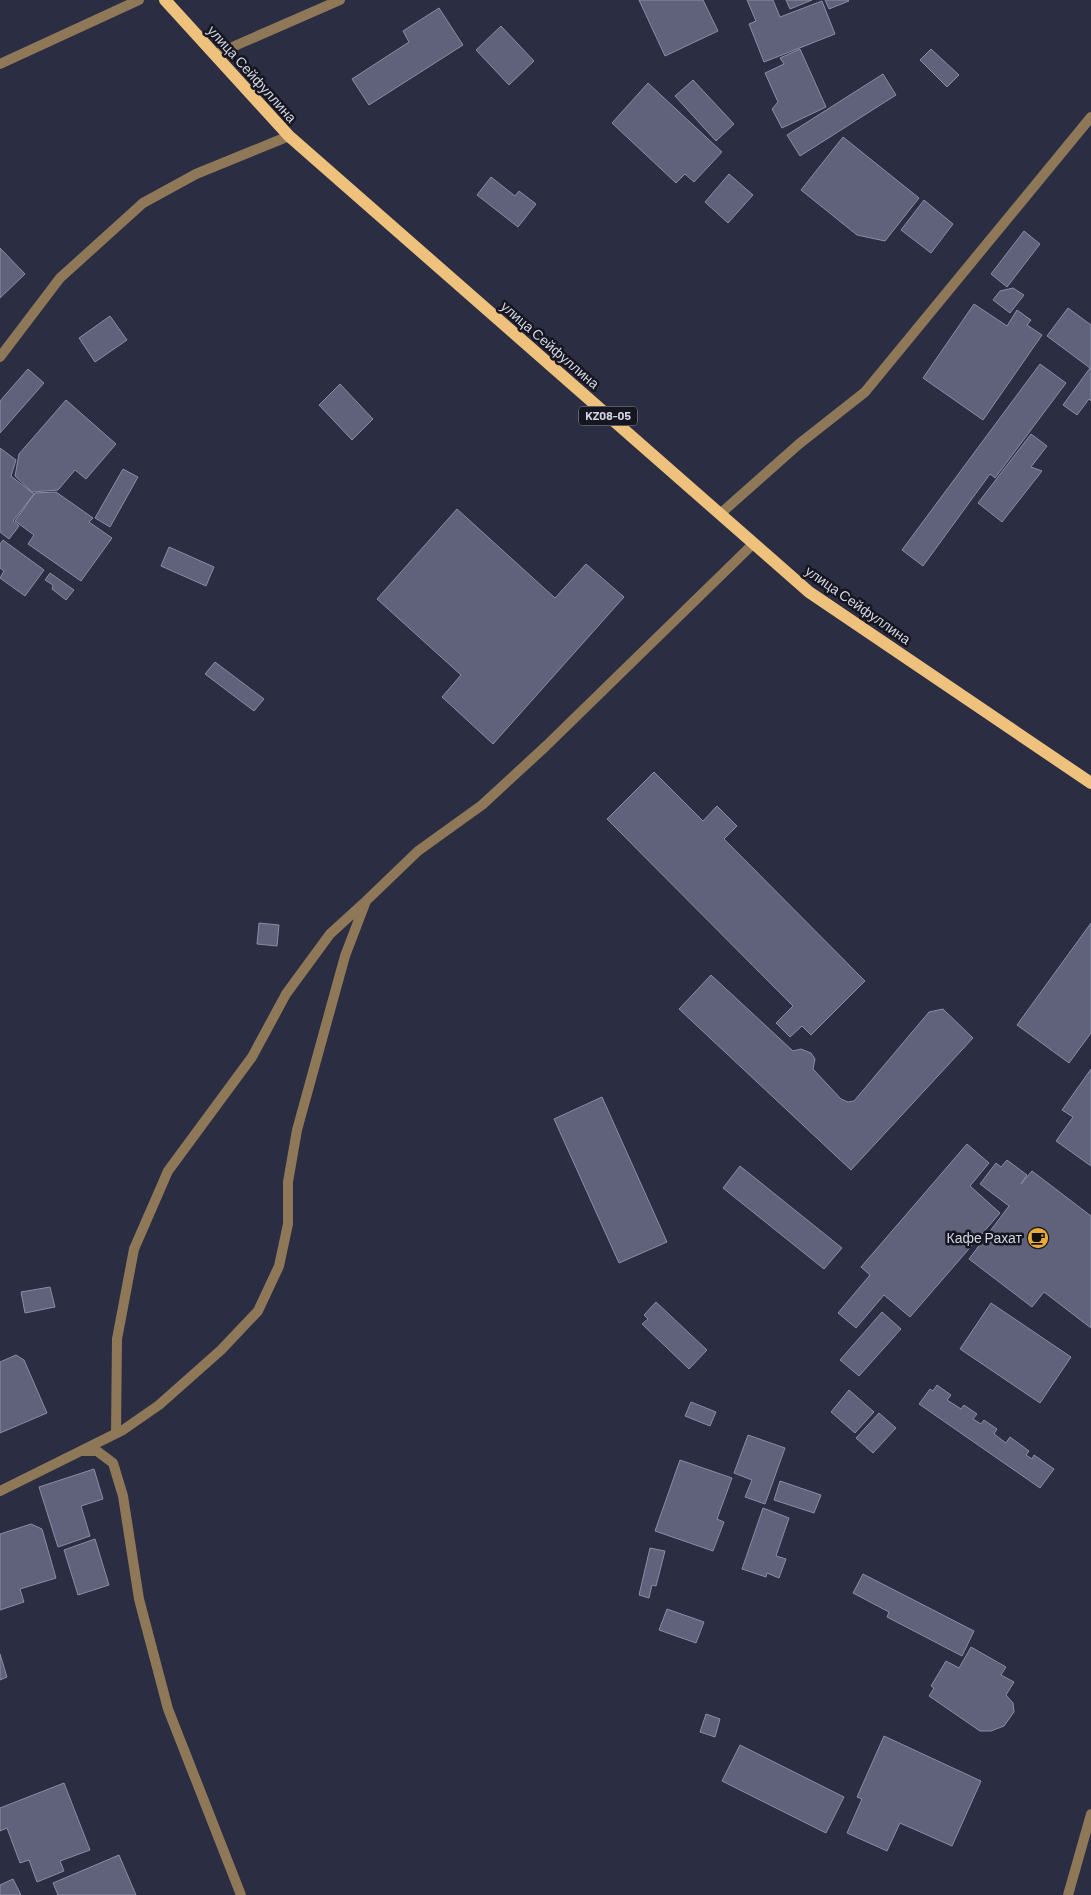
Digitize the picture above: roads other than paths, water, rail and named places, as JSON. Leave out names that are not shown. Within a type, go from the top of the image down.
[{"type":"main road","name":"улица Сейфуллина","points":[[165,0],[289,136],[809,592],[1091,783]]},
{"type":"street","points":[[0,64],[140,0]]},
{"type":"street","points":[[214,55],[340,0]]},
{"type":"street","points":[[720,514],[799,444],[865,392],[1091,117]]},
{"type":"street","points":[[0,357],[60,278],[143,203],[196,174],[289,136]]},
{"type":"street","points":[[116,1433],[117,1339],[134,1249],[168,1171],[252,1057],[286,994],[330,934],[418,851],[482,805],[539,753],[753,544]]},
{"type":"street","points":[[0,1491],[116,1433],[158,1405],[221,1350],[258,1311],[279,1266],[288,1224],[288,1182],[297,1130],[345,956],[366,901]]},
{"type":"street","points":[[82,1450],[97,1452],[113,1463],[123,1496],[139,1598],[168,1709],[241,1895]]},
{"type":"street","points":[[1068,1895],[1091,1814]]},
{"type":"place","name":"Кафе Рахат","points":[[1038,1238]]}]
